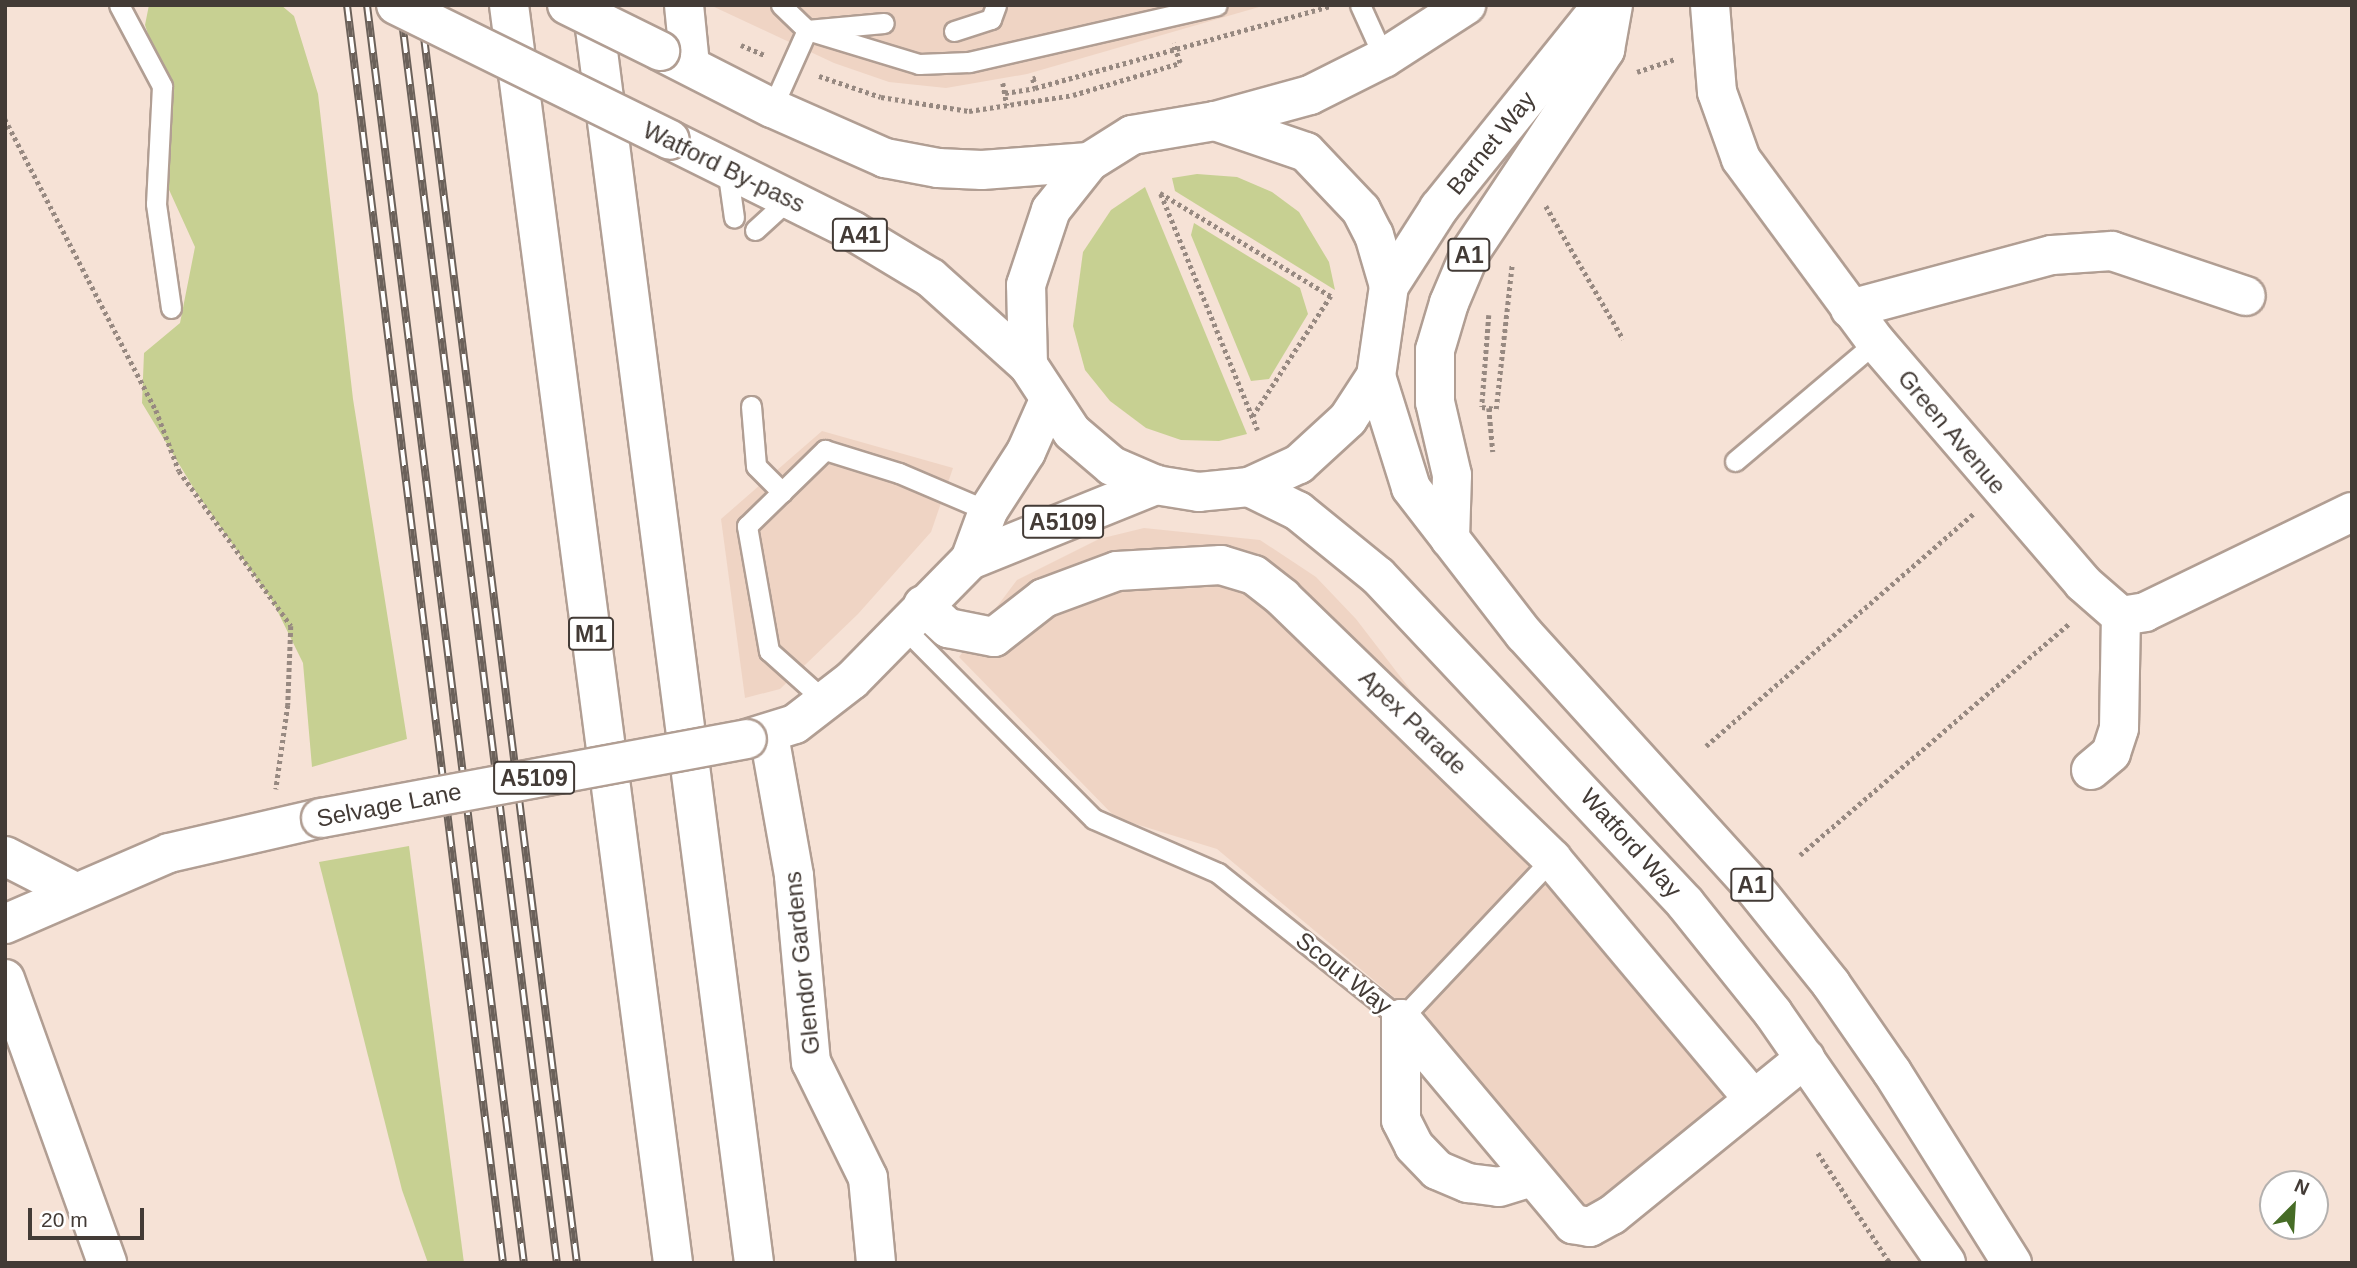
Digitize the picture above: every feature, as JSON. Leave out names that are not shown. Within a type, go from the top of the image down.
[{"type":"main road","name":"Watford By-pass","points":[[396,5],[790,198],[931,278],[1028,365]]},
{"type":"main road","name":"M1","points":[[509,5],[673,1263]]},
{"type":"main road","points":[[567,5],[772,108],[885,158],[938,168],[1089,162]]},
{"type":"main road","points":[[592,5],[754,1263]]},
{"type":"main road","points":[[675,58],[684,5]]},
{"type":"main road","points":[[1215,121],[1306,152],[1323,168],[1361,210],[1374,234],[1389,286],[1376,376],[1348,418],[1299,464],[1250,487],[1199,492],[1156,485],[1104,460],[1072,432],[1028,365],[1026,285],[1041,232],[1051,210],[1089,162],[1132,135],[1215,121],[1310,94],[1384,58],[1465,5]]},
{"type":"main road","name":"Barnet Way","points":[[1389,286],[1439,208],[1602,5]]},
{"type":"main road","name":"A1","points":[[1450,539],[1452,475],[1435,402],[1435,350],[1448,303],[1471,251],[1605,50],[1614,5]]},
{"type":"main road","name":"Green Avenue","points":[[1710,5],[1717,92],[1741,159],[1875,342],[2001,490],[2111,607]]},
{"type":"main road","points":[[1850,309],[2052,255],[2112,251],[2246,296]]},
{"type":"main road","name":"A1","points":[[1376,376],[1411,488],[1524,634],[1755,889],[1831,984],[1892,1072],[2012,1263]]},
{"type":"main road","name":"Selvage Lane","points":[[970,560],[988,511],[1026,452],[1049,400]]},
{"type":"main road","name":"Selvage Lane","points":[[5,924],[169,853],[276,826],[758,737],[795,724],[825,701],[970,560],[1156,485]]},
{"type":"main road","name":"Watford Way","points":[[1250,487],[1298,511],[1378,576],[1685,903],[1805,1058],[1946,1263]]},
{"type":"main road","points":[[2091,771],[2111,753],[2119,728],[2111,607],[2145,612],[2352,512]]},
{"type":"main road","name":"Apex Parade","points":[[914,616],[948,628],[994,637],[1044,598],[1117,571],[1221,565],[1254,575],[1302,616],[1552,859],[1754,1100]]},
{"type":"main road","name":"Glendor Gardens","points":[[758,737],[794,876],[811,1062],[868,1178],[876,1263]]},
{"type":"main road","points":[[5,856],[75,892]]},
{"type":"main road","points":[[5,979],[107,1263]]},
{"type":"main road","points":[[1401,1019],[1401,1120],[1414,1146],[1437,1170],[1468,1183],[1499,1187],[1532,1177]]},
{"type":"main road","name":"Scout Way","points":[[1401,1019],[1573,1224],[1590,1227],[1612,1215],[1754,1100]]},
{"type":"main road","points":[[1754,1100],[1805,1058]]},
{"type":"lane","points":[[119,5],[162,86],[156,204],[171,308]]},
{"type":"lane","points":[[781,5],[807,30],[919,64],[969,62],[1217,5]]},
{"type":"lane","points":[[954,31],[991,19],[996,5]]},
{"type":"lane","points":[[1360,5],[1384,58]]},
{"type":"lane","points":[[807,30],[884,23]]},
{"type":"lane","points":[[772,108],[807,30]]},
{"type":"lane","points":[[726,167],[734,218]]},
{"type":"lane","points":[[755,230],[790,198]]},
{"type":"lane","points":[[1735,461],[1875,342]]},
{"type":"lane","points":[[751,406],[756,466],[782,492]]},
{"type":"lane","points":[[825,701],[769,650],[747,526],[825,450],[899,473],[988,511]]},
{"type":"lane","name":"Scout Way","points":[[914,616],[1094,819],[1218,873],[1401,1019]]},
{"type":"lane","points":[[1401,1019],[1552,859]]},
{"type":"path","points":[[1005,93],[1177,52],[1325,8]]},
{"type":"path","points":[[828,79],[881,97],[969,111],[1073,96],[1180,64],[1172,42],[1083,65]]},
{"type":"path","points":[[1630,75],[1677,58]]},
{"type":"path","points":[[1035,88],[1033,79],[1045,76]]},
{"type":"path","points":[[5,119],[156,410],[179,471],[291,626],[276,826]]},
{"type":"path","points":[[1253,416],[1331,296],[1160,193],[1258,430]]},
{"type":"path","points":[[1544,203],[1552,211],[1623,339]]},
{"type":"path","points":[[1489,310],[1482,407],[1496,409],[1511,267]]},
{"type":"path","points":[[1489,408],[1493,452]]},
{"type":"path","points":[[1706,746],[2001,490]]},
{"type":"path","points":[[1800,855],[2111,607]]},
{"type":"path","points":[[1810,1140],[1890,1263]]},
{"type":"shaded area","points":[[710,5],[1266,5],[1027,74],[946,88],[889,82],[834,63]]},
{"type":"shaded area","points":[[822,431],[953,468],[931,532],[858,614],[780,689],[745,698],[721,519]]},
{"type":"shaded area","points":[[1144,528],[1260,540],[1316,577],[1356,619],[1416,697],[1759,1084],[1585,1217],[1401,1003],[1217,849],[1116,818],[959,657],[1017,580],[1099,539]]},
{"type":"green space","points":[[149,5],[281,5],[294,16],[318,94],[353,399],[407,739],[312,767],[303,663],[273,602],[196,492],[142,403],[144,353],[180,323],[195,247],[151,150],[162,76],[145,25]]},
{"type":"green space","points":[[1197,174],[1237,177],[1272,192],[1299,212],[1329,262],[1335,290],[1175,191],[1172,178]]},
{"type":"green space","points":[[1145,187],[1247,434],[1219,441],[1181,440],[1146,428],[1110,401],[1085,370],[1073,326],[1083,252],[1111,210]]},
{"type":"green space","points":[[1194,223],[1300,288],[1308,314],[1269,379],[1251,381],[1191,235]]},
{"type":"green space","points":[[409,846],[464,1263],[428,1263],[402,1190],[319,862]]},
{"type":"railway","points":[[347,5],[503,1263]]},
{"type":"railway","points":[[367,5],[524,1263]]},
{"type":"railway","points":[[400,5],[557,1263]]},
{"type":"railway","points":[[420,5],[577,1263]]}]
